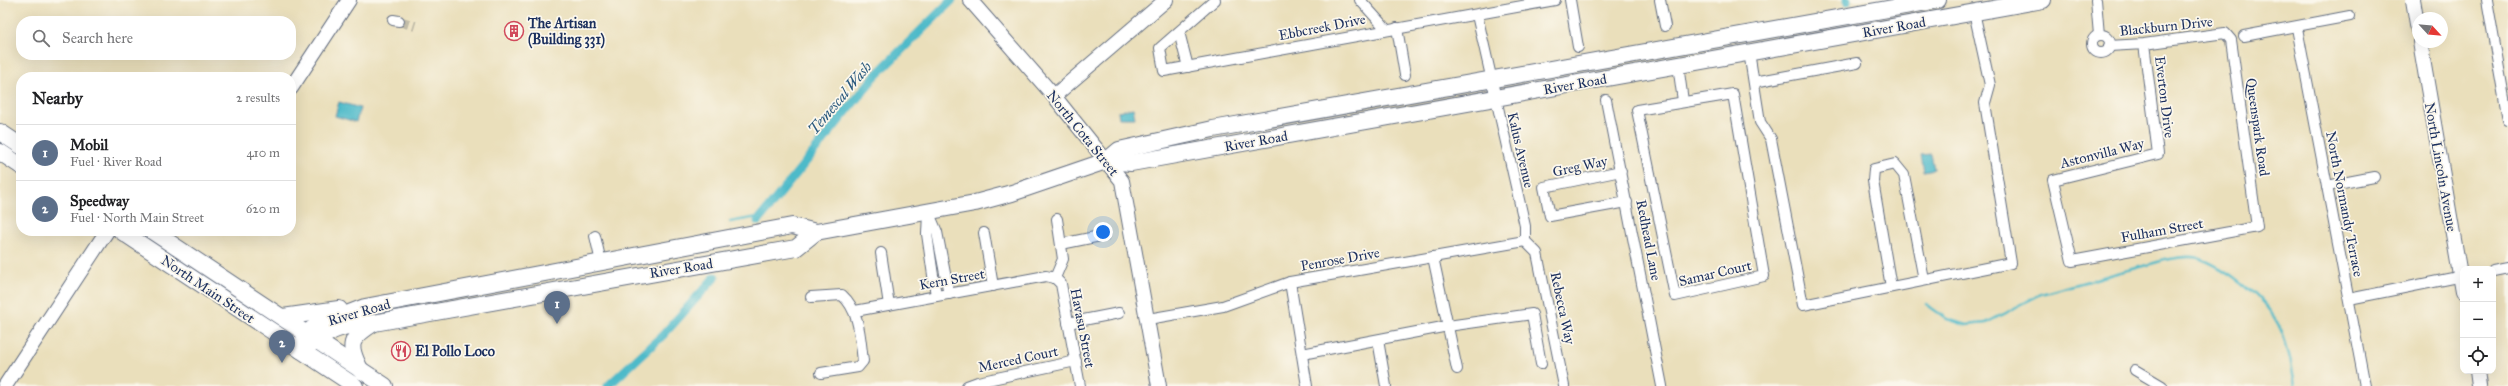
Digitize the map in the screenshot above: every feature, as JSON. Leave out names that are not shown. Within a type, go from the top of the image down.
[{"type":"main road","name":"River Road","points":[[301,350],[324,321],[365,307],[695,246],[792,226],[816,232],[928,211],[1012,194],[1106,161],[1119,150],[1213,129],[1938,0]]},
{"type":"main road","name":"River Road","points":[[1106,161],[1131,163],[2043,0]]},
{"type":"main road","points":[[0,132],[16,143]]},
{"type":"main road","points":[[0,152],[16,163]]},
{"type":"main road","name":"River Road","points":[[311,337],[334,328],[352,324],[374,323],[629,276],[796,248],[816,232]]},
{"type":"main road","name":"North Main Street","points":[[129,236],[301,350],[359,379],[385,386]]},
{"type":"main road","name":"North Main Street","points":[[160,236],[311,337],[359,379]]},
{"type":"main road","points":[[629,276],[642,267],[672,259],[677,249]]},
{"type":"main road","points":[[496,300],[513,289],[600,272],[604,268],[602,262]]},
{"type":"main road","points":[[282,317],[365,307]]},
{"type":"main road","points":[[359,379],[351,352],[352,342],[357,334],[374,323]]},
{"type":"street","points":[[296,80],[349,0]]},
{"type":"street","name":"North Cota Street","points":[[970,0],[1054,96],[1122,181],[1160,386]]},
{"type":"street","points":[[1054,96],[1166,0]]},
{"type":"street","points":[[1188,67],[1179,32],[1215,0]]},
{"type":"street","points":[[1360,0],[1387,30]]},
{"type":"street","name":"Ebbcreek Drive","points":[[1179,32],[1160,48],[1164,71],[1555,0]]},
{"type":"street","points":[[1570,0],[1578,48]]},
{"type":"street","points":[[1660,0],[1665,26]]},
{"type":"street","points":[[2096,0],[2099,35]]},
{"type":"street","points":[[2413,0],[2415,12]]},
{"type":"street","points":[[2487,0],[2508,120]]},
{"type":"street","points":[[1750,52],[1760,122],[1771,139],[1803,305],[2011,262],[1985,103],[1990,86],[1974,12]]},
{"type":"street","name":"Kalus Avenue","points":[[1477,15],[1490,80],[1525,226],[1524,241]]},
{"type":"street","points":[[2244,36],[2297,28],[2350,16]]},
{"type":"street","points":[[1397,28],[1405,75]]},
{"type":"street","name":"North Normandy Terrace","points":[[2297,28],[2365,386]]},
{"type":"street","name":"Blackburn Drive","points":[[2109,46],[2144,44],[2225,33]]},
{"type":"street","name":"Queenspark Road","points":[[2225,33],[2231,40],[2258,227]]},
{"type":"street","points":[[2099,35],[2107,38],[2109,46],[2103,52],[2094,49],[2093,40],[2099,35]]},
{"type":"street","name":"Everton Drive","points":[[2144,44],[2158,154]]},
{"type":"street","name":"North Lincoln Avenue","points":[[2421,48],[2460,266]]},
{"type":"street","points":[[1754,82],[1857,63]]},
{"type":"street","points":[[1678,65],[1683,101]]},
{"type":"street","name":"Samar Court","points":[[1733,94],[1764,276],[1675,296],[1636,110],[1683,101],[1733,94]]},
{"type":"street","name":"Redhead Lane","points":[[1606,100],[1627,202],[1661,386]]},
{"type":"street","name":"Astonvilla Way","points":[[2072,261],[2053,180],[2158,154]]},
{"type":"street","points":[[1891,287],[1873,181],[1874,168],[1895,164],[1904,176],[1924,280]]},
{"type":"street","name":"Greg Way","points":[[1621,171],[1544,187],[1550,216],[1627,202]]},
{"type":"street","points":[[2327,186],[2374,177]]},
{"type":"street","points":[[928,211],[937,232],[949,294]]},
{"type":"street","points":[[928,211],[927,234],[936,296]]},
{"type":"street","points":[[1055,278],[1063,259],[1057,218]]},
{"type":"street","name":"Fulham Street","points":[[2072,261],[2258,227]]},
{"type":"street","points":[[984,233],[993,286]]},
{"type":"street","points":[[5,386],[104,236]]},
{"type":"street","points":[[595,236],[602,262]]},
{"type":"street","points":[[1061,244],[1105,236]]},
{"type":"street","name":"Penrose Drive","points":[[1148,319],[1223,306],[1290,282],[1524,241]]},
{"type":"street","name":"Rebecca Way","points":[[1524,241],[1537,253],[1564,386]]},
{"type":"street","points":[[881,253],[888,304]]},
{"type":"street","points":[[1433,257],[1458,369]]},
{"type":"street","points":[[2496,270],[2508,268]]},
{"type":"street","name":"Kern Street","points":[[855,311],[1046,276],[1055,278]]},
{"type":"street","points":[[2349,298],[2460,276]]},
{"type":"street","name":"Havasu Street","points":[[1055,278],[1061,284],[1080,386]]},
{"type":"street","points":[[1290,282],[1307,386]]},
{"type":"street","points":[[811,297],[842,295],[855,311],[863,361],[858,367],[821,373]]},
{"type":"street","points":[[1068,323],[1119,314]]},
{"type":"street","points":[[1302,354],[1448,326],[1532,314],[1541,364]]},
{"type":"street","points":[[1378,340],[1386,386]]},
{"type":"street","name":"Merced Court","points":[[967,386],[978,382],[1076,361]]},
{"type":"street","points":[[2135,370],[2162,386]]},
{"type":"street","points":[[2477,374],[2479,386]]},
{"type":"water","points":[[339,102],[360,108],[356,122],[335,116]]},
{"type":"water","points":[[1133,108],[1135,118],[1119,118],[1118,111]]},
{"type":"water","points":[[1931,154],[1934,169],[1924,171],[1921,155]]},
{"type":"waterway","name":"Temescal Wash","points":[[758,221],[875,76],[952,0]]},
{"type":"waterway","points":[[730,222],[763,216]]},
{"type":"waterway","points":[[1926,304],[1947,319],[1966,325],[1986,323],[2041,294],[2165,260],[2182,257],[2194,257],[2209,262],[2232,276],[2254,294],[2272,314],[2287,346],[2295,386]]},
{"type":"waterway","name":"Temescal Wash","points":[[608,386],[663,335],[715,277]]},
{"type":"tunnel","points":[[399,21],[415,26]]},
{"type":"place","name":"The Artisan (Building 331)","points":[[514,31]]},
{"type":"place","name":"Mobil","points":[[557,324]]},
{"type":"place","name":"El Pollo Loco","points":[[401,351]]},
{"type":"place","name":"Speedway","points":[[282,363]]}]
